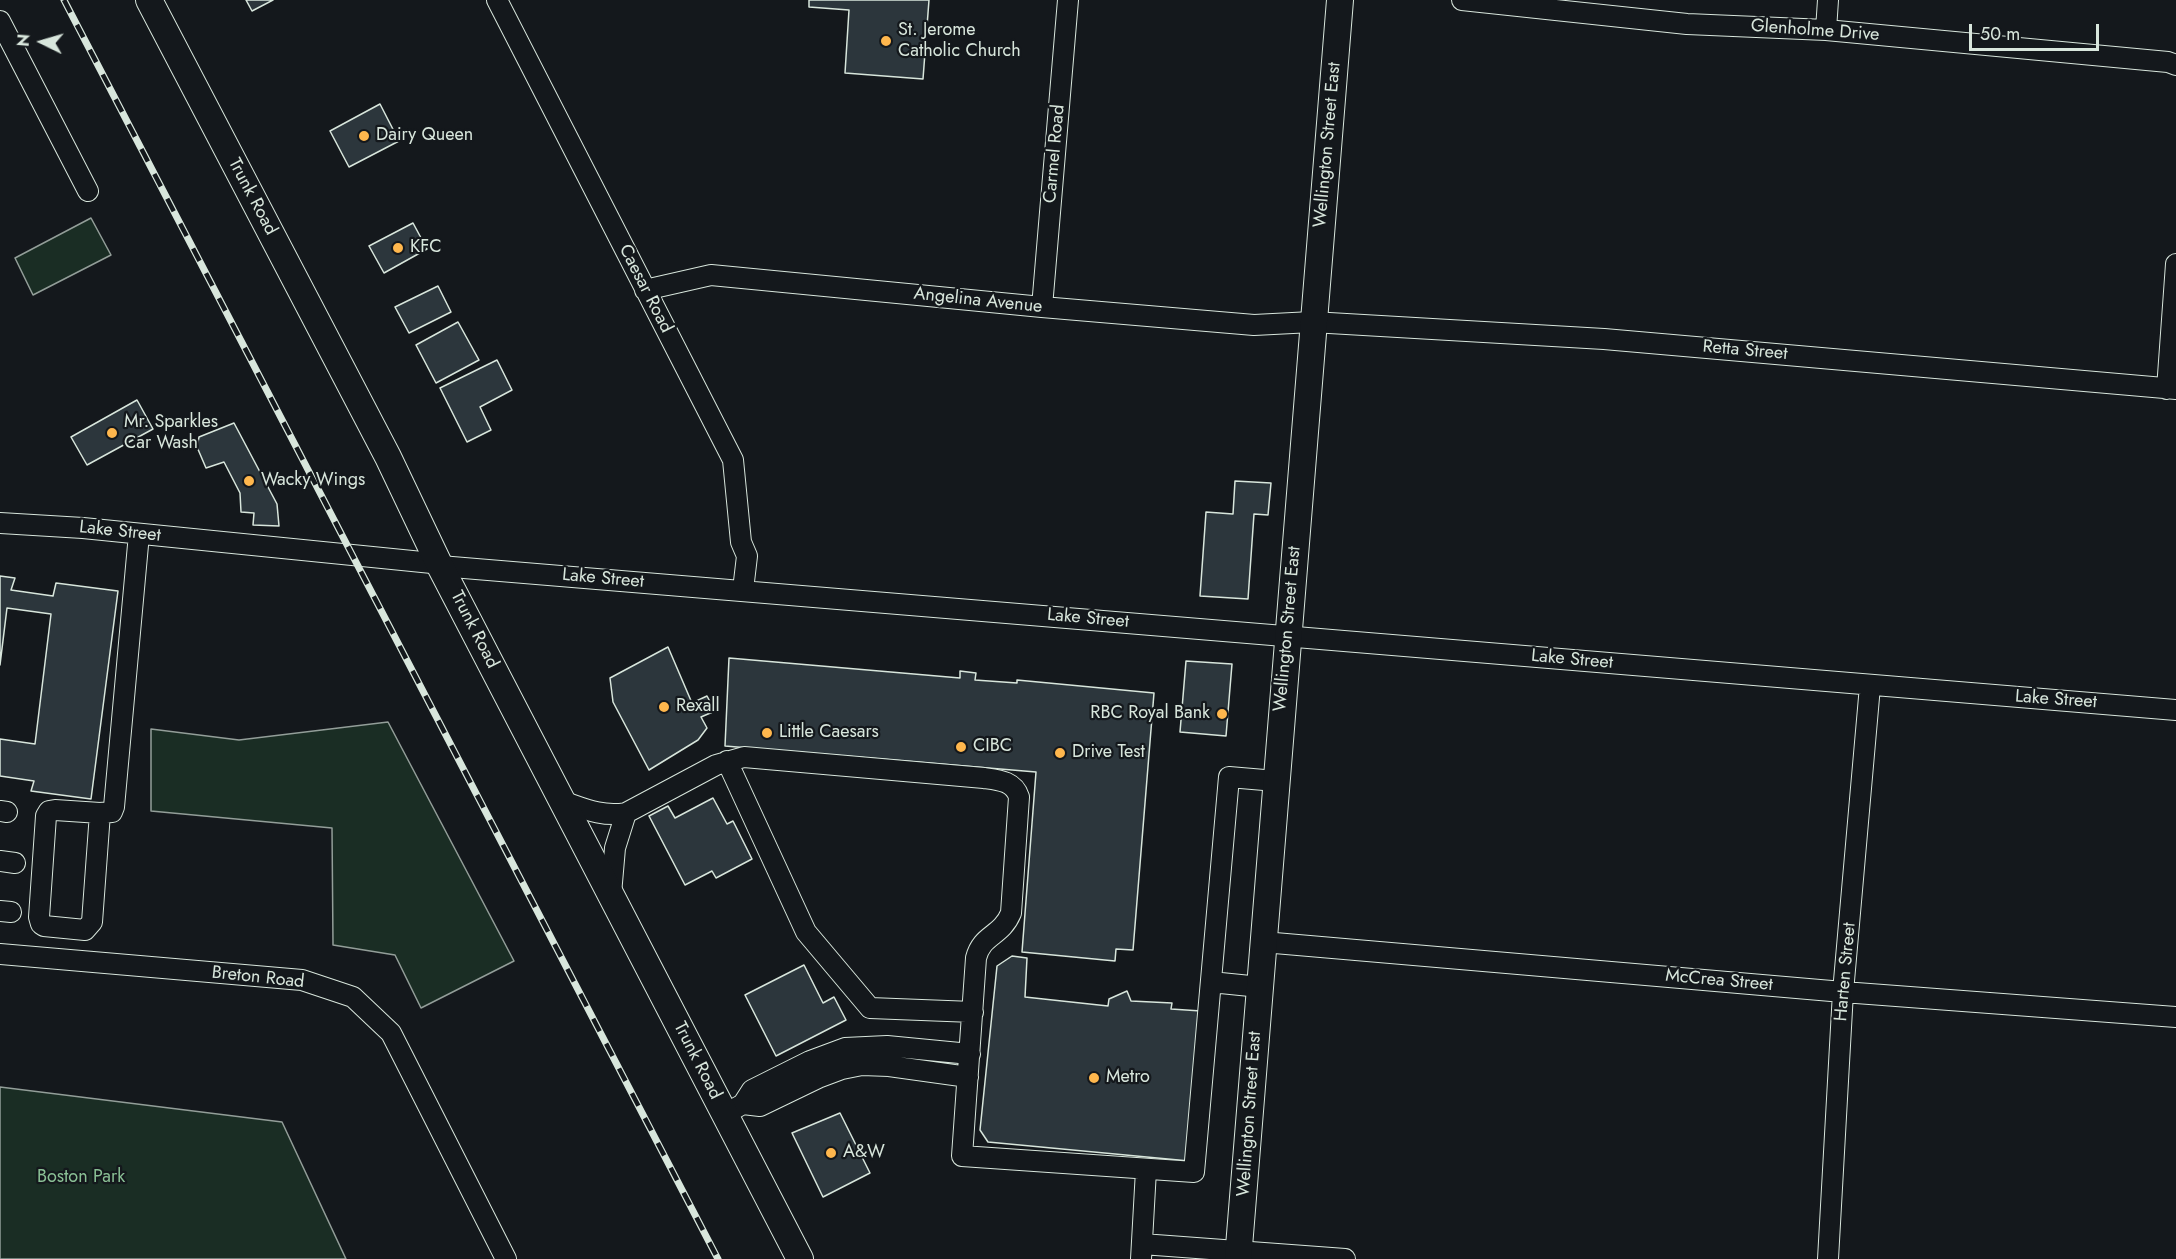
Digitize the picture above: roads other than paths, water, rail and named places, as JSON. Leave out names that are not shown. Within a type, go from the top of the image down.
[{"type":"main road","name":"Trunk Road","points":[[149,0],[388,457],[440,566],[611,894],[734,1109],[800,1259]]},
{"type":"main road","name":"Wellington Street East","points":[[1238,1255],[1312,322],[1340,0]]},
{"type":"street","name":"Caesar Road","points":[[497,0],[733,460],[741,542],[747,556],[743,590]]},
{"type":"street","name":"Carmel Road","points":[[1042,307],[1068,0]]},
{"type":"street","name":"Glenholme Drive","points":[[1462,0],[1687,24],[1826,30],[2172,63]]},
{"type":"street","points":[[1826,30],[1828,0]]},
{"type":"street","points":[[0,21],[88,191]]},
{"type":"street","points":[[2172,389],[2176,264]]},
{"type":"street","name":"Angelina Avenue","points":[[645,290],[711,275],[1254,325],[1312,322]]},
{"type":"street","name":"Retta Street","points":[[1312,322],[1604,339],[2172,389]]},
{"type":"street","name":"Lake Street","points":[[0,523],[139,534],[432,563],[440,566],[2176,710]]},
{"type":"street","points":[[100,813],[92,922],[85,930],[44,926],[39,917],[46,816],[49,811],[55,810],[100,813],[112,812],[114,807],[139,534]]},
{"type":"street","name":"Harten Street","points":[[1828,1259],[1843,992],[1870,686]]},
{"type":"street","points":[[562,801],[598,814],[626,813],[727,761],[744,757],[1002,781],[1017,790],[1019,797],[1011,913],[1006,925],[984,942],[979,949],[962,1155],[1194,1172],[1229,777],[1276,781]]},
{"type":"street","points":[[727,761],[806,932],[870,1008],[973,1012]]},
{"type":"street","points":[[611,894],[615,848],[626,813]]},
{"type":"street","name":"McCrea Street","points":[[1263,942],[1843,992],[2176,1017]]},
{"type":"street","name":"Breton Road","points":[[0,954],[302,980],[353,997],[391,1033],[506,1259]]},
{"type":"street","points":[[1211,982],[1260,987]]},
{"type":"street","points":[[734,1109],[753,1090],[810,1061],[845,1048],[887,1047],[970,1054]]},
{"type":"street","points":[[734,1109],[760,1106],[818,1078],[842,1069],[862,1065],[889,1066],[968,1077]]},
{"type":"street","points":[[1146,1170],[1142,1252],[1345,1259]]},
{"type":"railway","points":[[64,0],[718,1259]]},
{"type":"place","name":"St. Jerome Catholic Church","points":[[886,41]]},
{"type":"place","name":"Dairy Queen","points":[[364,136]]},
{"type":"place","name":"KFC","points":[[398,248]]},
{"type":"place","name":"Mr. Sparkles Car Wash","points":[[112,433]]},
{"type":"place","name":"Wacky Wings","points":[[249,481]]},
{"type":"place","name":"Rexall","points":[[664,707]]},
{"type":"place","name":"RBC Royal Bank","points":[[1222,714]]},
{"type":"place","name":"Little Caesars","points":[[767,733]]},
{"type":"place","name":"CIBC","points":[[961,747]]},
{"type":"place","name":"Drive Test","points":[[1060,753]]},
{"type":"place","name":"Metro","points":[[1094,1078]]},
{"type":"place","name":"A&W","points":[[831,1153]]},
{"type":"park label","name":"Boston Park","points":[[81,1178]]}]
